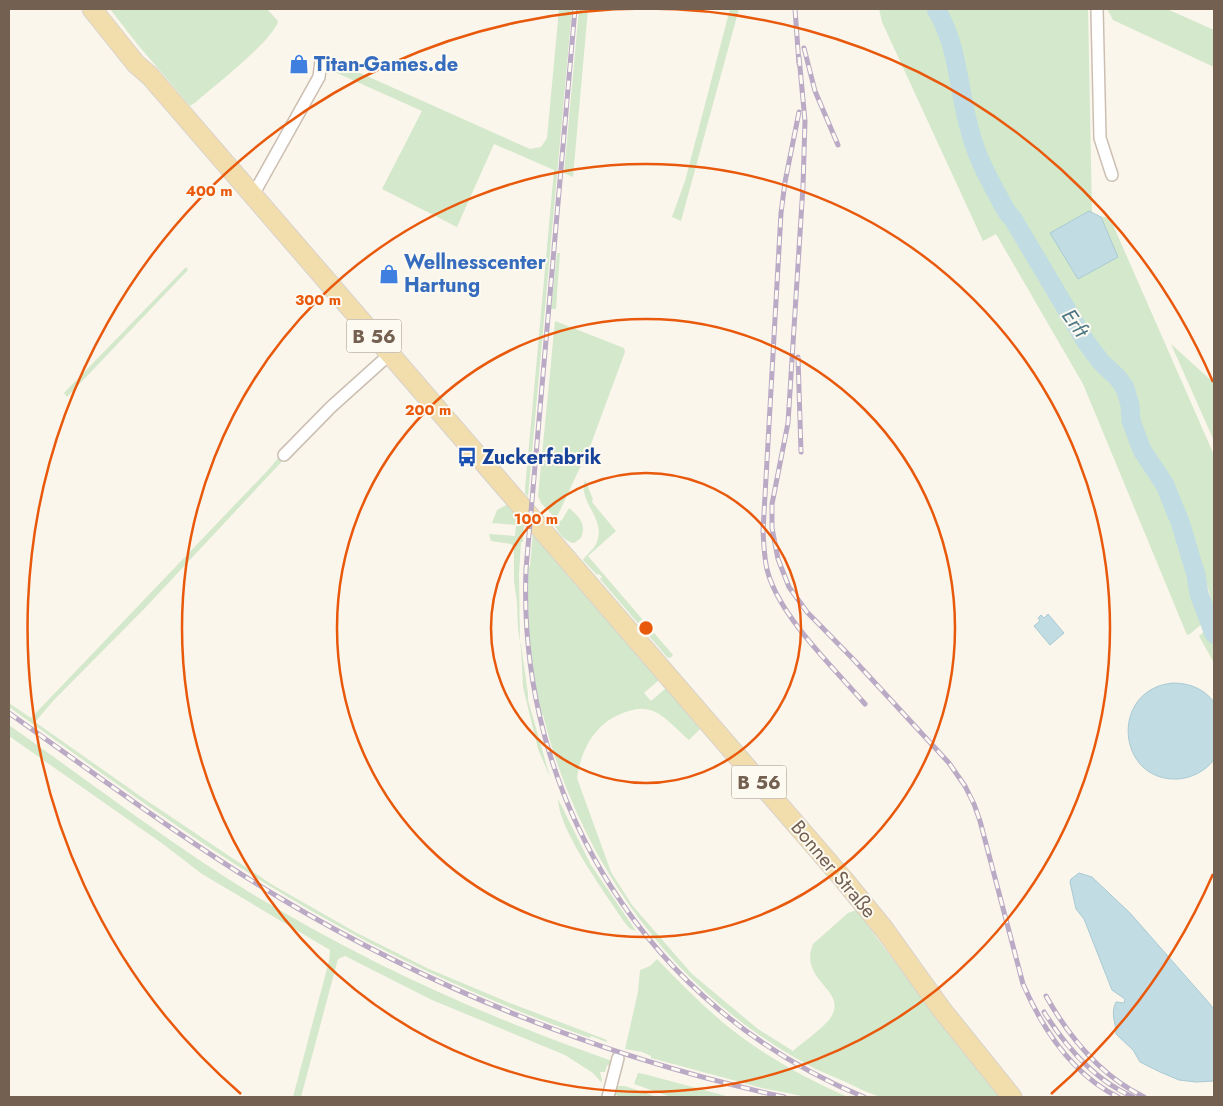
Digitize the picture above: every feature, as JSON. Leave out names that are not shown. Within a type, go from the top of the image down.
[{"type":"main road","name":"B 56","points":[[92,9],[134,60],[253,195]]},
{"type":"main road","points":[[104,9],[129,44],[134,60]]},
{"type":"main road","name":"Bonner Straße","points":[[253,195],[856,894],[884,929],[953,1024],[1012,1097]]},
{"type":"street","points":[[1098,9],[1100,138],[1112,175]]},
{"type":"street","points":[[253,195],[319,77],[321,61]]},
{"type":"street","points":[[284,456],[331,407],[390,354]]},
{"type":"street","points":[[608,1097],[618,1058]]},
{"type":"green space","points":[[110,9],[267,9],[278,21],[266,40],[255,51],[190,106]]},
{"type":"green space","points":[[559,9],[572,9],[528,497],[525,489],[554,170],[494,144],[457,227],[382,189],[422,111],[328,69],[341,70],[342,68],[331,60],[530,149],[541,147],[547,138]]},
{"type":"green space","points":[[579,9],[588,9],[573,177],[564,173]]},
{"type":"green space","points":[[730,9],[739,9],[681,221],[672,217],[685,181]]},
{"type":"green space","points":[[879,9],[933,9],[936,13],[949,42],[956,77],[962,137],[970,147],[985,180],[995,195],[999,207],[1054,294],[1057,303],[1082,343],[1122,396],[1128,432],[1137,453],[1170,506],[1198,609],[1204,622],[1190,634],[1187,635],[1083,384],[996,234],[983,241],[882,22]]},
{"type":"green space","points":[[940,9],[1088,9],[1092,212],[1089,211],[1118,257],[1099,216],[1110,218],[1214,455],[1214,613],[1211,616],[1211,600],[1206,580],[1197,563],[1182,512],[1170,484],[1147,447],[1138,425],[1130,391],[1121,373],[1106,359],[1075,317],[1010,205],[996,176],[978,150],[960,55],[954,36]]},
{"type":"green space","points":[[1107,9],[1167,9],[1214,30],[1214,67],[1113,20]]},
{"type":"green space","points":[[557,253],[560,253],[556,309],[551,309]]},
{"type":"green space","points":[[186,267],[188,270],[67,397],[64,393]]},
{"type":"green space","points":[[555,321],[624,348],[625,352],[591,444],[556,519],[541,503],[538,496]]},
{"type":"green space","points":[[1171,344],[1214,383],[1214,441]]},
{"type":"green space","points":[[283,452],[287,456],[35,722],[143,798],[271,884],[355,932],[429,969],[510,1003],[607,1040],[606,1042],[550,1023],[471,991],[433,974],[320,916],[178,827],[9,707],[9,703],[31,718],[269,469]]},
{"type":"green space","points":[[585,480],[593,499],[592,502],[616,531],[588,556],[673,655],[670,658],[667,657],[600,579],[602,577],[599,574],[597,575],[583,560],[595,546],[599,535],[596,519],[585,496]]},
{"type":"green space","points":[[506,505],[524,523],[519,574],[520,642],[514,581],[514,547],[511,544],[491,541],[489,534],[515,536],[516,525],[492,523],[497,510]]},
{"type":"green space","points":[[569,508],[581,521],[583,529],[581,538],[574,543],[567,541],[561,536],[554,523],[559,526],[559,522]]},
{"type":"green space","points":[[533,532],[567,575],[659,680],[644,693],[651,701],[666,688],[700,729],[689,740],[668,720],[653,711],[645,709],[634,710],[623,713],[605,723],[591,739],[582,757],[577,778],[611,872],[632,905],[692,974],[758,1029],[793,1051],[828,1021],[834,1007],[829,991],[812,967],[810,957],[813,944],[848,913],[856,910],[956,1044],[1000,1097],[883,1097],[867,1092],[818,1070],[796,1059],[765,1039],[717,1002],[682,969],[650,932],[621,893],[596,851],[574,807],[557,762],[543,715],[541,715],[534,678],[528,605],[528,568],[530,566]]},
{"type":"green space","points":[[1208,628],[1214,642],[1214,663],[1199,636]]},
{"type":"green space","points":[[520,644],[528,700],[550,777],[538,749],[523,687]]},
{"type":"green space","points":[[9,725],[191,855],[254,895],[340,944],[473,1007],[612,1061],[610,1066],[607,1065],[605,1072],[600,1072],[601,1082],[593,1073],[565,1055],[432,1000],[345,956],[338,959],[301,1097],[293,1097],[329,961],[330,950],[202,874],[163,844],[9,736]]},
{"type":"green space","points":[[558,799],[591,865],[636,931],[630,929],[625,923],[585,862],[566,828],[560,812]]},
{"type":"green space","points":[[657,959],[699,1001],[740,1036],[785,1065],[848,1097],[807,1097],[762,1088],[651,1058],[651,1056],[642,1052],[625,1049],[638,992],[640,970],[650,966]]},
{"type":"green space","points":[[638,1073],[730,1097],[671,1097],[634,1084]]},
{"type":"green space","points":[[625,1086],[657,1097],[620,1097],[614,1094],[615,1088]]},
{"type":"water","points":[[1089,211],[1101,217],[1118,257],[1078,279],[1050,233]]},
{"type":"water","points":[[1048,614],[1064,633],[1050,645],[1034,626],[1040,621],[1038,618],[1041,615],[1044,618]]},
{"type":"water","points":[[1173,683],[1185,684],[1196,688],[1214,702],[1214,760],[1198,773],[1178,779],[1157,776],[1142,766],[1132,752],[1128,734],[1130,717],[1138,701],[1152,689]]},
{"type":"water","points":[[1079,873],[1092,877],[1130,913],[1214,1010],[1214,1081],[1196,1082],[1179,1080],[1160,1072],[1140,1062],[1133,1050],[1116,1034],[1113,1014],[1114,1006],[1116,1002],[1124,1003],[1125,999],[1112,990],[1084,919],[1076,909],[1070,882]]},
{"type":"waterway","name":"Erft","points":[[936,9],[944,23],[954,53],[966,116],[981,162],[1007,212],[1086,342],[1125,388],[1130,405],[1131,421],[1142,450],[1165,485],[1180,522],[1196,575],[1199,594],[1214,634]]},
{"type":"railway","points":[[575,9],[526,569],[529,654],[545,737],[572,814],[611,887],[660,952],[719,1010],[787,1059],[864,1097]]},
{"type":"railway","points":[[795,9],[799,64]]},
{"type":"railway","points":[[804,48],[815,91],[838,145]]},
{"type":"railway","points":[[799,57],[805,121],[803,186],[788,423],[772,504],[772,528],[778,559],[789,587],[807,612],[949,763],[965,786],[980,821],[1023,984],[1031,1001],[1050,1034],[1073,1063],[1087,1076],[1118,1097]]},
{"type":"railway","points":[[799,112],[785,182],[781,213],[763,531],[765,558],[768,573],[775,590],[796,625],[865,704]]},
{"type":"railway","points":[[798,357],[801,452]]},
{"type":"railway","points":[[9,713],[143,808],[245,877],[339,932],[400,963],[461,992],[524,1018],[588,1041],[653,1063],[784,1097]]},
{"type":"railway","points":[[1046,996],[1065,1026],[1100,1067],[1128,1088],[1144,1097]]},
{"type":"railway","points":[[1044,1012],[1062,1038],[1082,1061],[1106,1081],[1133,1097]]},
{"type":"place","name":"Titan-Games.de","points":[[299,64]]},
{"type":"place","name":"Wellnesscenter Hartung","points":[[389,274]]},
{"type":"place","name":"Zuckerfabrik","points":[[467,457]]}]
